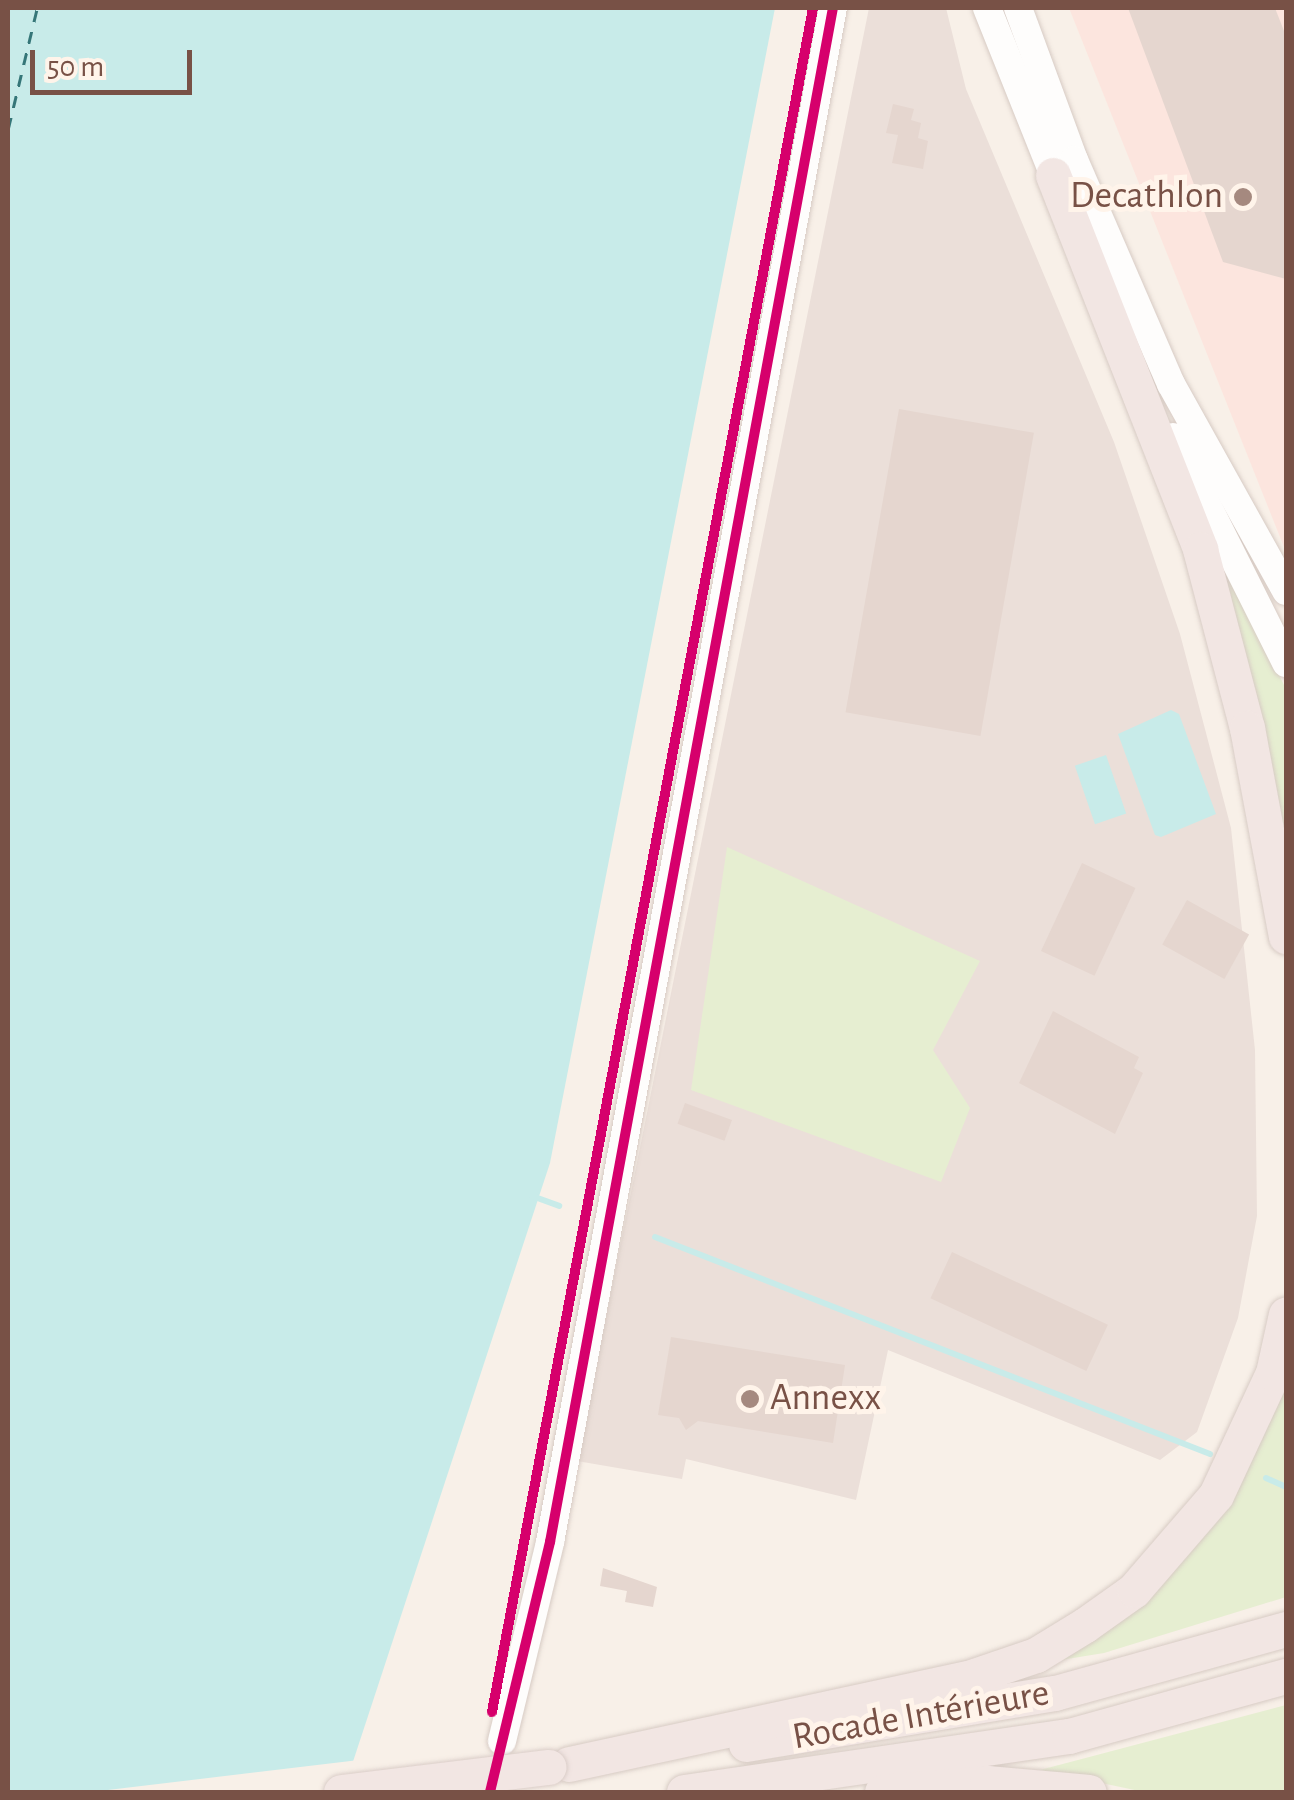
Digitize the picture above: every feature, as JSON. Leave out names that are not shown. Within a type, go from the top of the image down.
[{"type":"highway","points":[[1053,175],[1200,550],[1247,728],[1286,936]]},
{"type":"highway","points":[[340,1792],[559,1766],[968,1678],[1036,1656],[1134,1590],[1216,1495],[1273,1373],[1286,1314]]},
{"type":"highway","name":"Rocade Intérieure","points":[[559,1766],[795,1739],[1055,1694],[1286,1629]]},
{"type":"highway","points":[[684,1792],[1069,1736],[1286,1676]]},
{"type":"highway","points":[[882,1792],[987,1783],[1089,1792]]},
{"type":"street","points":[[502,1740],[550,1542],[833,8]]},
{"type":"street","points":[[987,8],[1053,175],[1186,466],[1286,664]]},
{"type":"street","points":[[1018,8],[1074,160],[1171,384],[1286,591]]},
{"type":"shaded area","points":[[869,8],[946,8],[966,89],[1114,442],[1180,634],[1231,828],[1255,1050],[1257,1216],[1238,1318],[1197,1432],[1160,1460],[888,1350],[856,1500],[686,1459],[682,1479],[577,1461]]},
{"type":"shaded area","points":[[1069,8],[1286,8],[1286,552]]},
{"type":"green space","points":[[1214,545],[1286,689],[1286,872]]},
{"type":"green space","points":[[727,847],[980,961],[933,1050],[970,1108],[941,1182],[691,1090]]},
{"type":"green space","points":[[1286,1360],[1286,1597],[1104,1653],[1042,1663],[1127,1611]]},
{"type":"green space","points":[[1286,1705],[1286,1792],[1144,1792],[1040,1770]]},
{"type":"water","points":[[8,8],[775,8],[550,1163],[343,1792],[8,1792]]},
{"type":"water","points":[[1171,710],[1179,714],[1216,814],[1161,837],[1155,835],[1118,734]]},
{"type":"water","points":[[1106,755],[1126,814],[1095,824],[1075,766]]},
{"type":"pier","points":[[359,1760],[348,1792],[91,1792]]},
{"type":"building","points":[[1128,8],[1275,8],[1286,36],[1286,279],[1223,262]]},
{"type":"building","points":[[893,104],[914,109],[911,120],[921,123],[918,138],[928,141],[923,169],[892,163],[898,135],[886,133]]},
{"type":"building","points":[[899,409],[1034,433],[980,736],[846,712]]},
{"type":"building","points":[[1082,863],[1135,888],[1094,976],[1041,951]]},
{"type":"building","points":[[1187,900],[1249,934],[1224,979],[1162,945]]},
{"type":"building","points":[[1053,1011],[1139,1057],[1134,1068],[1143,1073],[1115,1134],[1019,1083]]},
{"type":"building","points":[[685,1103],[732,1120],[724,1141],[677,1124]]},
{"type":"building","points":[[952,1252],[1108,1325],[1086,1371],[930,1298]]},
{"type":"building","name":"Annexx","points":[[671,1337],[845,1365],[833,1443],[698,1421],[686,1430],[679,1418],[658,1415]]},
{"type":"building","points":[[603,1568],[657,1587],[653,1607],[625,1602],[627,1591],[600,1586]]},
{"type":"waterway","points":[[532,1196],[559,1206]]},
{"type":"waterway","points":[[655,1237],[1210,1454]]},
{"type":"waterway","points":[[1266,1478],[1286,1487]]},
{"type":"ferry route","points":[[8,129],[37,8]]},
{"type":"cycle path","points":[[492,1712],[813,8]]},
{"type":"cycle path","points":[[490,1792],[550,1542],[833,8]]},
{"type":"place","name":"Decathlon","points":[[1243,197]]},
{"type":"place","name":"Annexx","points":[[750,1399]]}]
